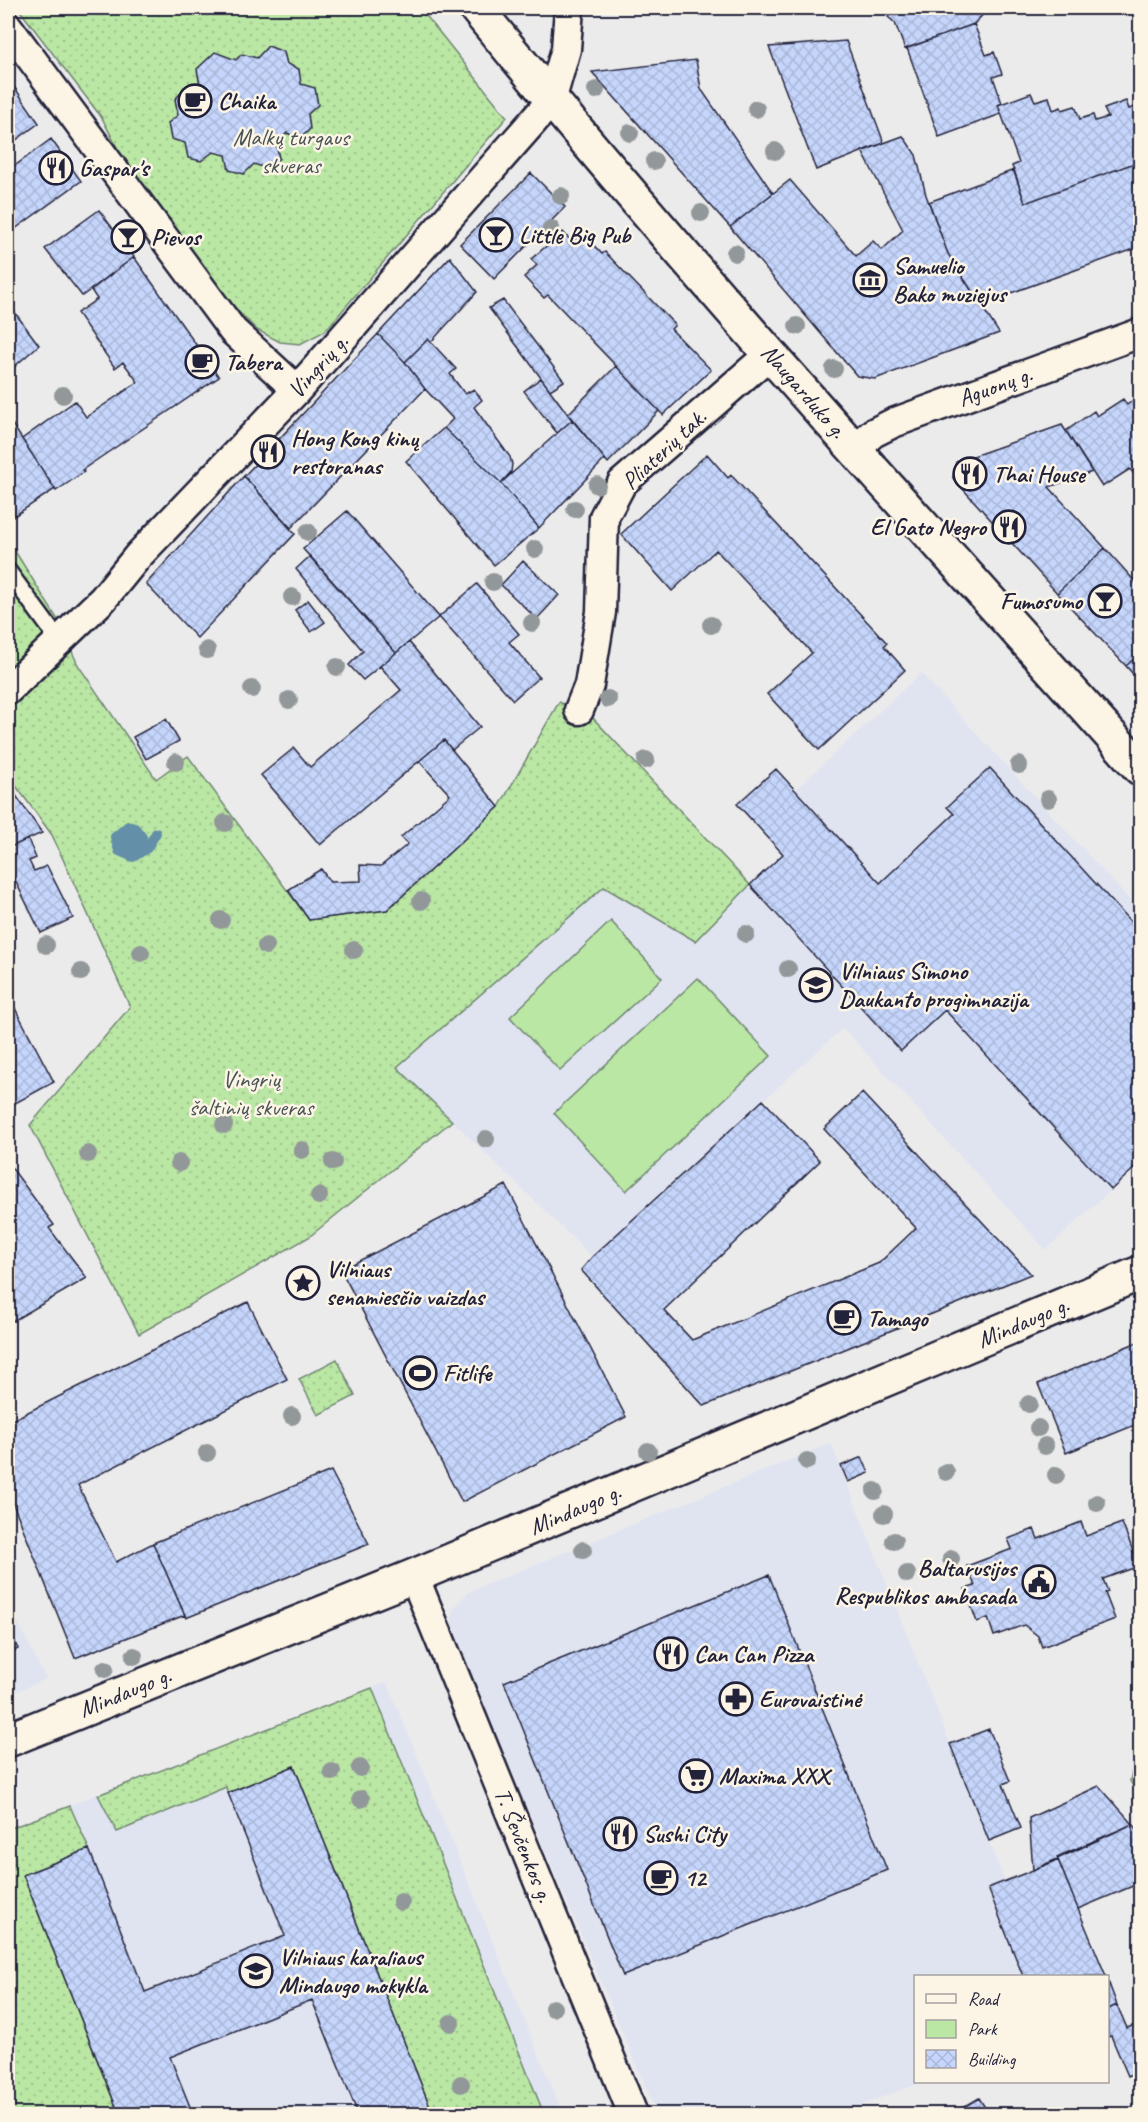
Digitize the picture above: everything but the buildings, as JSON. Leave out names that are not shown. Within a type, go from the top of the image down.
[{"type":"main road","name":"Naugarduko g.","points":[[476,8],[551,100],[771,353],[1140,768]]},
{"type":"main road","name":"Mindaugo g.","points":[[8,1740],[414,1576],[1140,1273]]},
{"type":"street","name":"Vingrių g.","points":[[8,690],[103,599],[138,556],[297,390],[551,100],[566,49],[568,8]]},
{"type":"street","points":[[8,27],[233,331],[297,390]]},
{"type":"street","name":"Aguonų g.","points":[[855,449],[873,433],[893,423],[1140,333]]},
{"type":"street","name":"Pliaterių tak.","points":[[579,710],[589,685],[601,612],[604,517],[622,483],[771,353]]},
{"type":"street","name":"T. Ševčenkos g.","points":[[414,1576],[633,2115]]},
{"type":"lane","points":[[8,571],[60,642]]},
{"type":"shaded area","name":"Vilniaus Simono Daukanto progimnazija","points":[[921,673],[1140,911],[1140,1163],[1046,1250],[843,1028],[592,1257],[397,1067],[605,886],[695,941],[782,854],[737,804],[776,769],[795,790]]},
{"type":"shaded area","points":[[831,1443],[1005,1882],[988,1889],[1023,1975],[914,1975],[914,2083],[920,2083],[838,2114],[657,2114],[452,1631],[452,1611],[468,1592]]},
{"type":"shaded area","points":[[8,1603],[46,1679],[8,1695]]},
{"type":"shaded area","name":"Vilniaus karaliaus Mindaugo mokykla","points":[[387,1682],[563,2114],[8,2114],[8,1829]]},
{"type":"green space","name":"Malkų turgaus skveras","points":[[18,8],[420,8],[507,117],[325,331],[300,344],[280,342],[257,330],[211,285],[127,167],[102,118]]},
{"type":"green space","name":"Vingrių šaltinių skveras","points":[[8,540],[58,620],[78,665],[156,779],[188,756],[309,920],[387,910],[499,807],[559,702],[591,716],[750,885],[695,941],[604,887],[397,1067],[452,1121],[309,1237],[139,1334],[30,1125],[130,1007],[52,835],[8,775]]},
{"type":"green space","points":[[611,921],[662,978],[560,1071],[510,1017]]},
{"type":"green space","points":[[698,978],[771,1056],[626,1191],[554,1113]]},
{"type":"green space","points":[[337,1359],[355,1396],[318,1415],[299,1379]]},
{"type":"green space","points":[[1138,1474],[1140,1474],[1140,1524],[1133,1499]]},
{"type":"green space","points":[[372,1688],[544,2114],[433,2114],[294,1766],[228,1793],[226,1787],[117,1832],[98,1795]]},
{"type":"green space","points":[[1140,1738],[1140,1798],[1130,1781]]},
{"type":"green space","points":[[70,1806],[89,1849],[23,1875],[116,2107],[98,2114],[8,2114],[8,1829]]},
{"type":"waterway","points":[[132,839],[129,833],[124,839],[129,847],[138,845],[142,837],[135,828],[128,826],[115,837],[119,851],[133,857],[147,848],[156,833]]},
{"type":"place","name":"Chaika","points":[[195,101]]},
{"type":"place","name":"Gaspar's","points":[[56,168]]},
{"type":"place","name":"Little Big Pub","points":[[496,235]]},
{"type":"place","name":"Pievos","points":[[128,237]]},
{"type":"place","name":"Samuelio Bako muziejus","points":[[870,280]]},
{"type":"place","name":"Tabera","points":[[202,362]]},
{"type":"place","name":"Hong Kong kinų restoranas","points":[[268,452]]},
{"type":"place","name":"Thai House","points":[[970,474]]},
{"type":"place","name":"El Gato Negro","points":[[1009,527]]},
{"type":"place","name":"Fumosumo","points":[[1105,601]]},
{"type":"place","name":"Vilniaus Simono Daukanto progimnazija","points":[[816,985]]},
{"type":"place","name":"Vilniaus senamiesčio vaizdas","points":[[303,1283]]},
{"type":"place","name":"Tamago","points":[[844,1318]]},
{"type":"place","name":"Fitlife","points":[[420,1373]]},
{"type":"place","name":"Baltarusijos Respublikos ambasada","points":[[1039,1582]]},
{"type":"place","name":"Can Can Pizza","points":[[671,1654]]},
{"type":"place","name":"Eurovaistinė","points":[[736,1699]]},
{"type":"place","name":"Maxima XXX","points":[[696,1776]]},
{"type":"place","name":"Sushi City","points":[[620,1834]]},
{"type":"place","name":"12","points":[[661,1878]]},
{"type":"place","name":"Vilniaus karaliaus Mindaugo mokykla","points":[[256,1971]]}]
